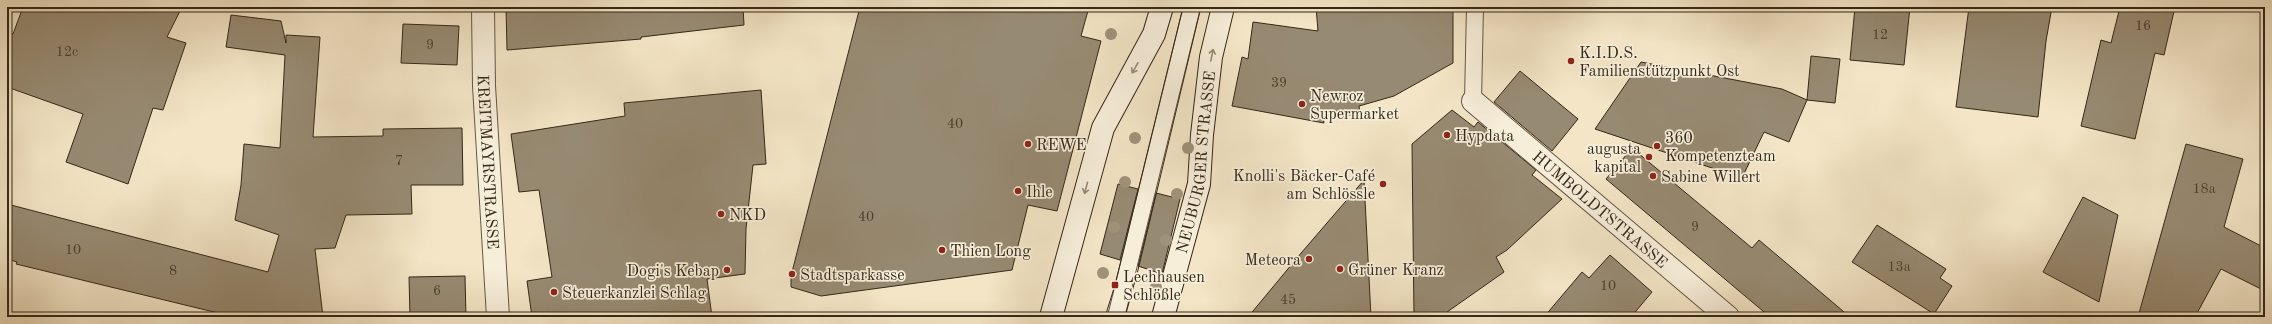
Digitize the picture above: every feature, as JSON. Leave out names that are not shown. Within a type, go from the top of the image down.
[{"type":"street","name":"KREITMAYRSTRASSE","points":[[483,7],[484,86],[498,317]]},
{"type":"street","points":[[1051,317],[1103,128],[1154,34],[1162,7]]},
{"type":"street","name":"NEUBURGER STRASSE","points":[[1163,317],[1199,184],[1202,136],[1211,57],[1223,7]]},
{"type":"street","name":"HUMBOLDTSTRASSE","points":[[1473,101],[1728,317]]},
{"type":"lane","points":[[1116,317],[1192,7]]},
{"type":"lane","points":[[1473,101],[1475,7]]},
{"type":"building","points":[[23,7],[182,7],[167,37],[186,43],[163,110],[153,108],[128,184],[66,162],[83,114],[7,87],[7,31],[13,34]]},
{"type":"building","points":[[506,7],[743,7],[744,25],[641,37],[641,39],[507,50]]},
{"type":"building","points":[[860,7],[1089,7],[1081,36],[1101,41],[1057,211],[1028,205],[1012,270],[821,296],[791,287],[791,276]]},
{"type":"building","points":[[1316,7],[1453,7],[1453,63],[1394,96],[1359,106],[1360,114],[1323,117],[1324,123],[1232,106],[1242,57],[1248,59],[1253,22],[1318,31]]},
{"type":"building","points":[[1855,7],[1910,7],[1904,65],[1850,60]]},
{"type":"building","points":[[1969,7],[2052,7],[2046,41],[2038,117],[1956,107]]},
{"type":"building","points":[[2120,7],[2175,7],[2164,55],[2155,53],[2135,139],[2081,126],[2101,40],[2111,43]]},
{"type":"building","points":[[231,15],[281,21],[286,43],[286,35],[320,37],[313,137],[383,136],[383,129],[462,128],[463,185],[411,185],[412,214],[346,215],[335,248],[315,249],[323,317],[218,317],[218,313],[16,264],[17,262],[7,259],[7,204],[268,272],[279,235],[235,220],[241,185],[244,144],[280,148],[285,55],[226,47]]},
{"type":"building","points":[[403,24],[459,26],[457,65],[401,63]]},
{"type":"building","points":[[1811,56],[1840,59],[1835,103],[1807,100]]},
{"type":"building","points":[[1641,62],[1782,89],[1807,100],[1789,142],[1764,132],[1742,178],[1595,129]]},
{"type":"building","points":[[1520,71],[1578,119],[1552,151],[1494,102]]},
{"type":"building","points":[[761,90],[766,164],[753,165],[746,229],[745,274],[707,279],[712,317],[532,317],[527,281],[552,277],[539,190],[519,192],[511,134],[625,116],[624,103]]},
{"type":"building","points":[[1452,110],[1474,127],[1478,122],[1536,170],[1532,175],[1562,199],[1507,250],[1496,257],[1504,272],[1440,317],[1414,317],[1412,144]]},
{"type":"building","points":[[2186,144],[2243,159],[2224,227],[2265,248],[2265,291],[2221,269],[2195,317],[2138,317]]},
{"type":"building","points":[[1632,148],[1752,248],[1759,240],[1850,317],[1770,317],[1606,179]]},
{"type":"building","name":"Grüner Kranz","points":[[1364,180],[1371,317],[1248,317],[1302,252]]},
{"type":"building","points":[[1118,184],[1138,189],[1120,260],[1100,254]]},
{"type":"building","points":[[1156,193],[1180,199],[1162,274],[1138,266]]},
{"type":"building","points":[[2083,197],[2118,215],[2099,302],[2043,272]]},
{"type":"building","points":[[1877,225],[1946,269],[1940,278],[1952,286],[1934,314],[1852,262]]},
{"type":"building","points":[[1610,255],[1652,292],[1631,317],[1544,317],[1582,272],[1589,278]]},
{"type":"building","points":[[465,276],[466,317],[410,317],[409,277]]},
{"type":"tram line","points":[[1105,317],[1115,285],[1183,7]]},
{"type":"tram line","points":[[1125,317],[1138,270],[1201,7]]},
{"type":"tram line","points":[[7,314],[16,317]]},
{"type":"place","name":"K.I.D.S. Familienstützpunkt Ost","points":[[1571,61]]},
{"type":"place","name":"Newroz Supermarket","points":[[1302,104]]},
{"type":"place","name":"Hypdata","points":[[1447,135]]},
{"type":"place","name":"REWE","points":[[1028,144]]},
{"type":"place","name":"360 Kompetenzteam","points":[[1657,146]]},
{"type":"place","name":"augusta kapital","points":[[1649,157]]},
{"type":"place","name":"Sabine Willert","points":[[1653,176]]},
{"type":"place","name":"Knolli's Bäcker-Café am Schlössle","points":[[1383,184]]},
{"type":"place","name":"Ihle","points":[[1018,191]]},
{"type":"place","name":"NKD","points":[[721,214]]},
{"type":"place","name":"Thien Long","points":[[942,250]]},
{"type":"place","name":"Meteora","points":[[1309,259]]},
{"type":"place","name":"Grüner Kranz","points":[[1340,269]]},
{"type":"place","name":"Dogi's Kebap","points":[[727,270]]},
{"type":"place","name":"Stadtsparkasse","points":[[792,274]]},
{"type":"place","name":"Lechhausen Schlößle","points":[[1115,285]]},
{"type":"place","name":"Steuerkanzlei Schlag","points":[[554,292]]}]
